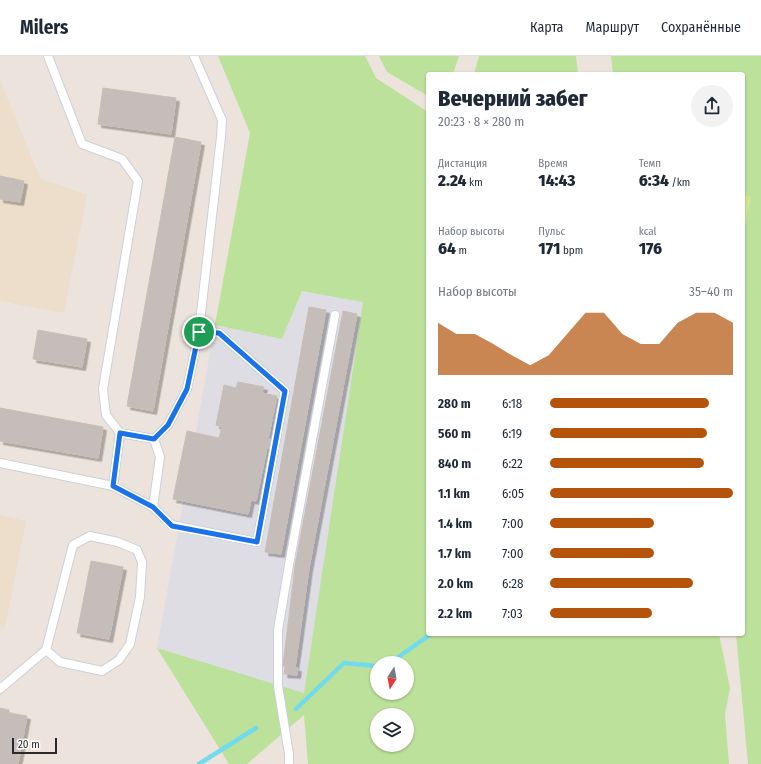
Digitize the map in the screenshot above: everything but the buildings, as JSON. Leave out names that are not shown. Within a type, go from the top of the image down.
[{"type":"lane","points":[[48,56],[82,144],[122,159],[138,181],[103,389],[106,415],[120,433],[154,439]]},
{"type":"lane","points":[[154,439],[168,425],[187,389],[199,332],[221,137],[222,120],[194,56]]},
{"type":"lane","points":[[289,764],[289,754],[278,686],[278,630],[290,557],[335,316]]},
{"type":"lane","points":[[0,463],[113,486],[153,507],[172,526],[257,542],[285,391],[219,333],[199,332]]},
{"type":"lane","points":[[113,486],[120,433]]},
{"type":"lane","points":[[153,507],[160,456],[154,439]]},
{"type":"lane","points":[[0,689],[46,650],[73,545],[90,536],[118,542],[137,550],[142,562],[140,597],[130,644],[119,660],[102,671],[60,662],[46,650]]},
{"type":"shaded area","points":[[0,80],[40,178],[87,195],[64,313],[0,301]]},
{"type":"shaded area","points":[[302,291],[363,301],[304,694],[157,648],[215,325],[282,339]]},
{"type":"shaded area","points":[[0,515],[26,521],[5,628],[0,627]]},
{"type":"green space","points":[[218,56],[365,56],[376,78],[426,111],[426,636],[719,636],[730,688],[725,714],[729,764],[308,764],[304,715],[247,764],[229,764],[157,648],[304,693],[363,302],[302,291],[282,339],[215,325],[250,133]]},
{"type":"green space","points":[[379,56],[459,56],[454,72],[426,72],[426,95],[387,72]]},
{"type":"green space","points":[[479,56],[576,56],[578,72],[475,72]]},
{"type":"green space","points":[[611,56],[761,56],[761,764],[748,764],[736,636],[745,636],[745,72],[613,72]]},
{"type":"green space","points":[[745,196],[751,197],[745,224]]},
{"type":"waterway","points":[[400,656],[428,636]]},
{"type":"waterway","points":[[296,709],[344,663],[370,665]]},
{"type":"waterway","points":[[199,764],[256,728]]},
{"type":"route","points":[[199,332],[219,333],[285,391],[257,542],[172,526],[153,507],[113,486],[120,433],[154,439],[168,425],[187,389],[199,332]]}]
